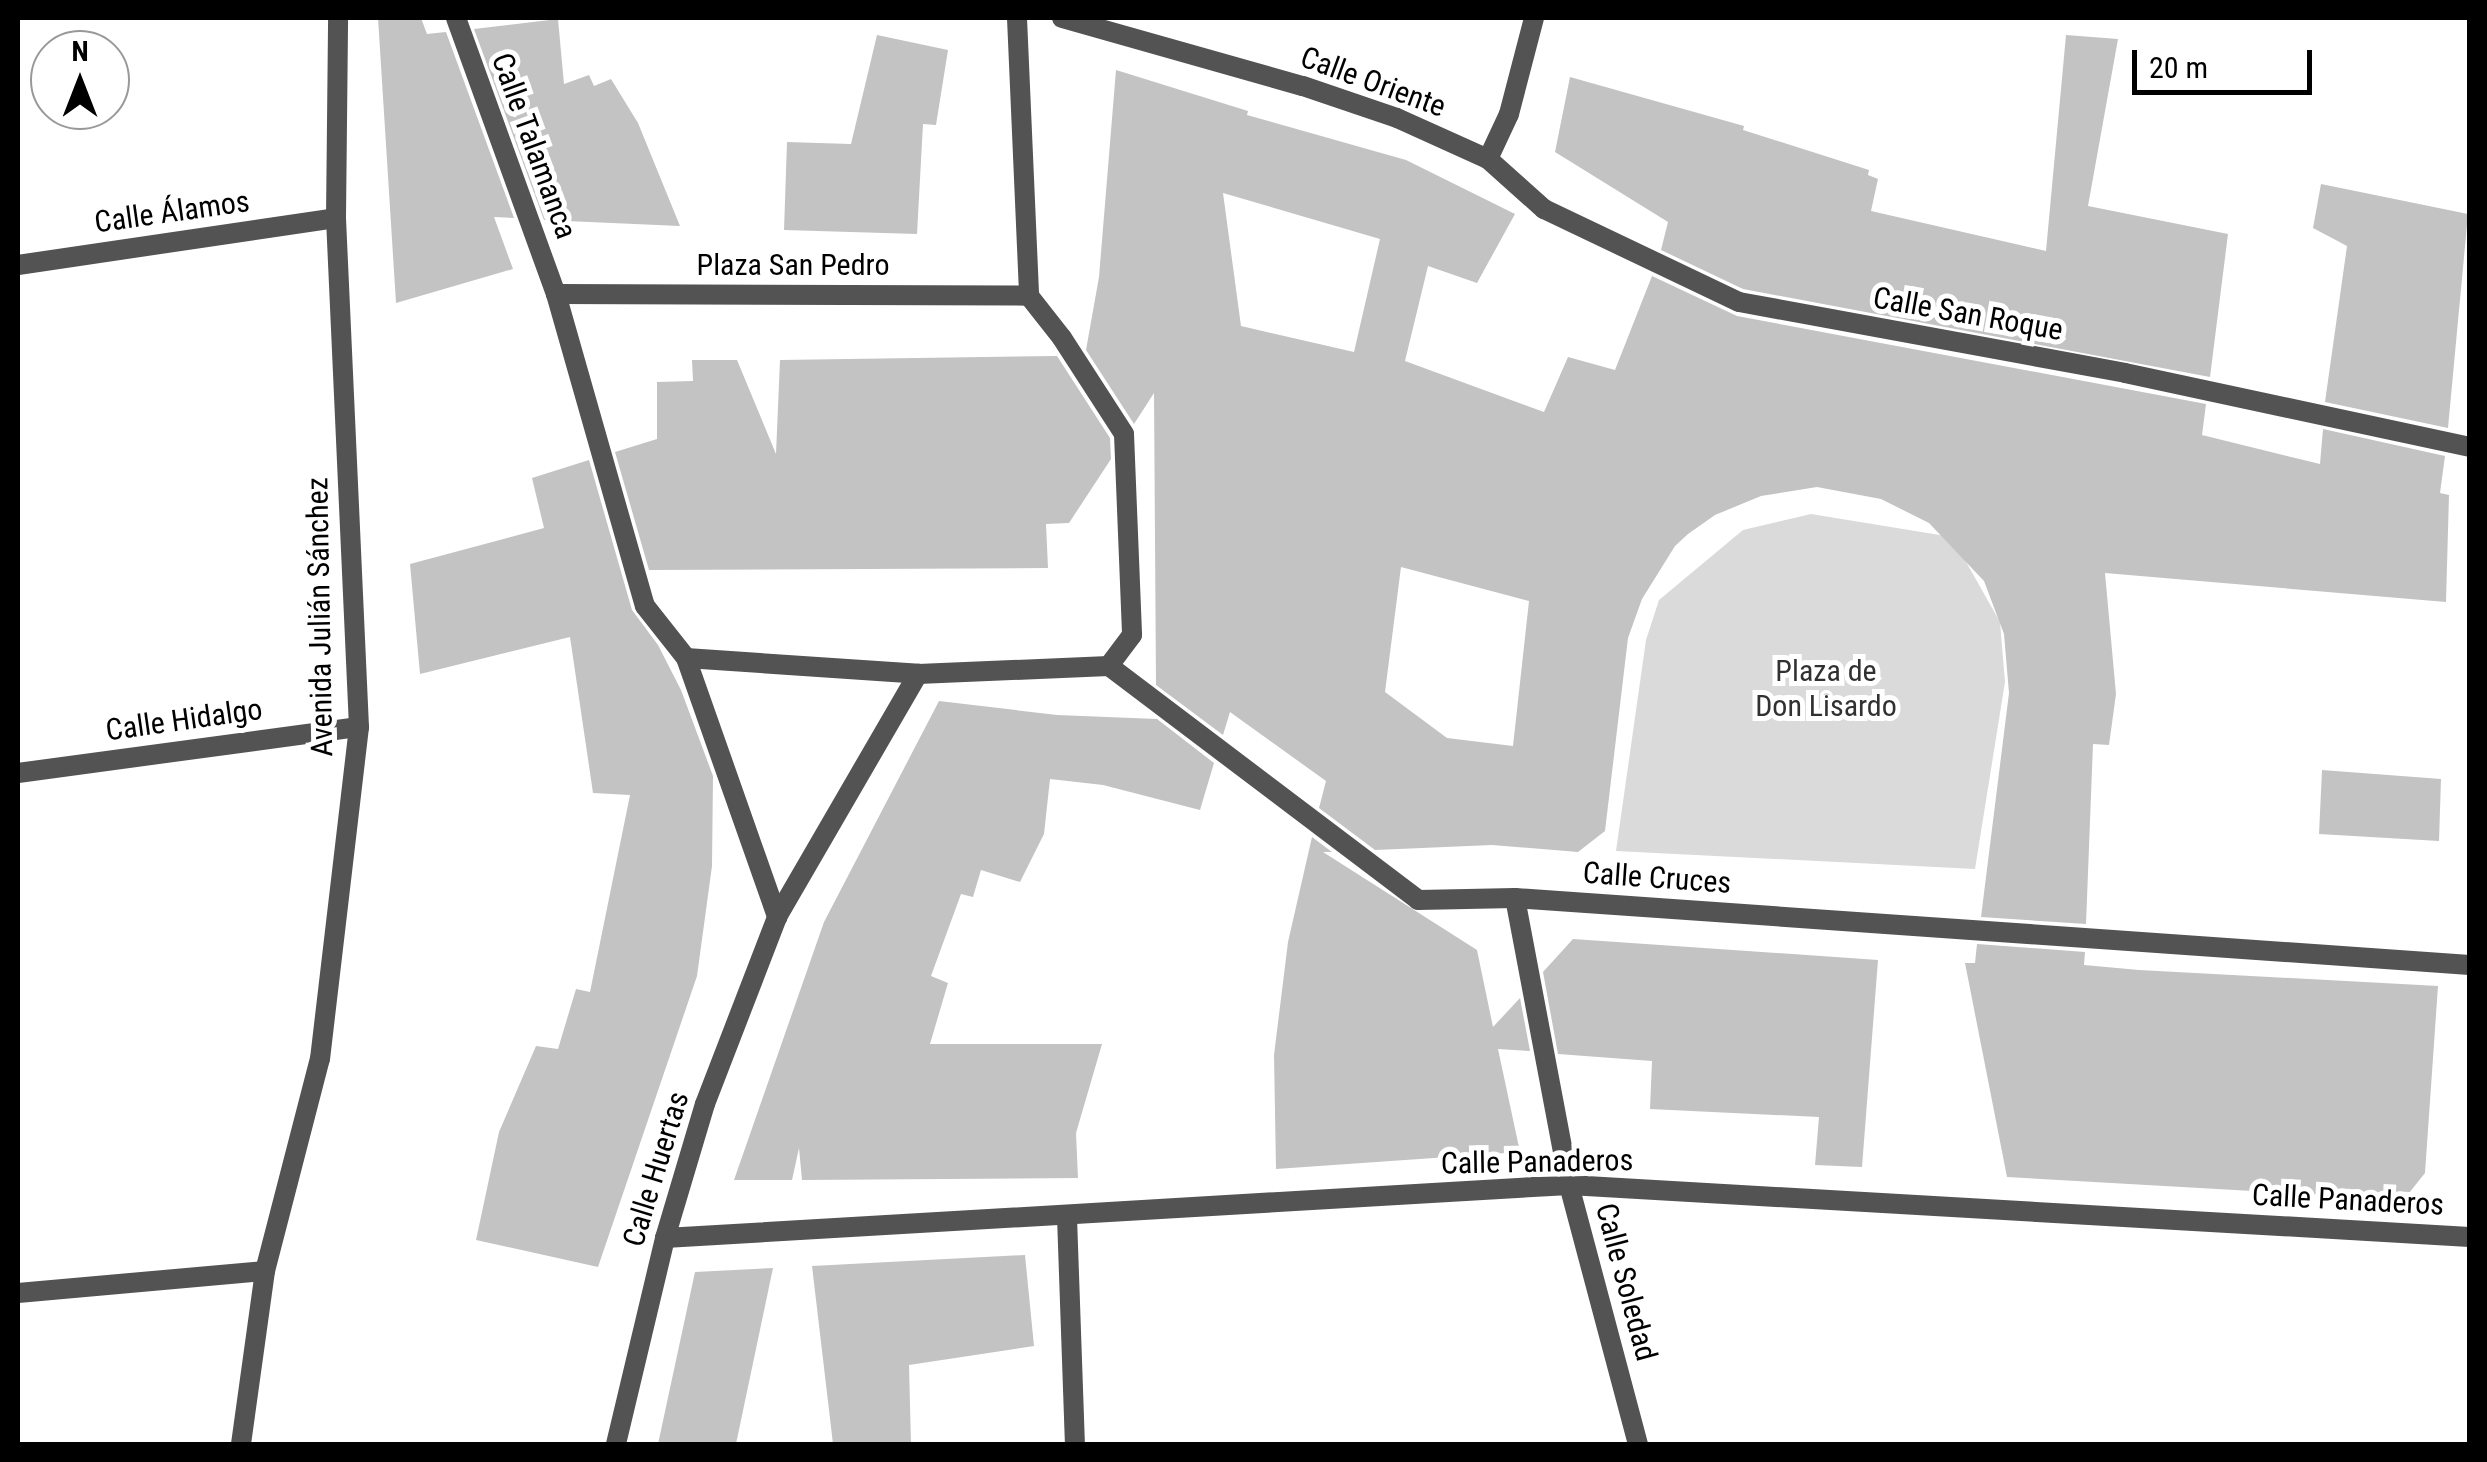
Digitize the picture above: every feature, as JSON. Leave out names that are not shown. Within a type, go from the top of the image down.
[{"type":"street","name":"Avenida Julián Sánchez","points":[[241,1444],[265,1271],[320,1059],[359,727],[336,218],[338,18]]},
{"type":"street","name":"Calle Talamanca","points":[[456,18],[556,294]]},
{"type":"street","points":[[686,658],[918,674],[1109,666],[1132,634],[1124,434],[1062,338],[1029,296],[1016,18]]},
{"type":"street","name":"Calle Oriente","points":[[1062,18],[1303,86],[1397,118],[1488,159]]},
{"type":"street","points":[[1488,159],[1509,114],[1534,18]]},
{"type":"street","name":"Calle San Roque","points":[[1488,159],[1544,209],[1739,302],[2124,373],[2470,447]]},
{"type":"street","name":"Calle Álamos","points":[[18,265],[336,218]]},
{"type":"street","name":"Plaza San Pedro","points":[[556,294],[1029,296]]},
{"type":"street","points":[[556,294],[646,606],[686,658],[777,917]]},
{"type":"street","name":"Calle Cruces","points":[[1109,666],[1418,900],[1515,898],[2470,965]]},
{"type":"street","name":"Calle Huertas","points":[[616,1444],[665,1238],[705,1104],[777,917],[918,674]]},
{"type":"street","name":"Calle Hidalgo","points":[[18,773],[359,727]]},
{"type":"street","name":"Calle Soledad","points":[[1515,898],[1569,1184],[1638,1444]]},
{"type":"street","name":"Calle Panaderos","points":[[665,1238],[1068,1218],[1569,1184],[2470,1237]]},
{"type":"street","points":[[1068,1218],[1074,1444]]},
{"type":"street","points":[[18,1293],[265,1271]]},
{"type":"green space","name":"Plaza de Don Lisardo","points":[[1811,514],[1952,537],[2000,622],[2005,682],[1975,869],[1616,851],[1646,640],[1659,600],[1743,530]]},
{"type":"building","points":[[378,18],[421,18],[427,34],[446,32],[514,218],[494,217],[513,269],[396,303]]},
{"type":"building","points":[[558,19],[564,84],[589,75],[594,86],[611,79],[638,123],[680,226],[544,220],[474,29]]},
{"type":"building","points":[[877,35],[948,50],[936,125],[923,124],[917,234],[784,230],[787,142],[851,144]]},
{"type":"building","points":[[2066,35],[2118,39],[2088,206],[2228,234],[2210,377],[1743,289],[1661,250],[1668,222],[1555,152],[1570,77],[1744,126],[1743,130],[1869,170],[1868,175],[1878,179],[1871,211],[2046,251]]},
{"type":"building","points":[[1116,70],[1248,111],[1247,115],[1406,160],[1515,214],[1477,283],[1428,266],[1405,361],[1544,412],[1568,357],[1615,370],[1652,276],[1737,316],[2206,404],[2202,435],[2320,464],[2323,429],[2445,456],[2440,493],[2449,495],[2446,602],[2105,573],[2116,694],[2109,745],[2093,744],[2086,924],[1981,917],[2009,693],[2004,634],[1984,581],[1929,523],[1881,499],[1817,487],[1761,496],[1715,515],[1688,534],[1675,546],[1642,599],[1628,638],[1605,831],[1578,852],[1492,845],[1375,850],[1319,808],[1326,781],[1230,712],[1223,735],[1156,685],[1154,393],[1134,424],[1086,350],[1099,277]],"holes":[[[1223,193],[1380,239],[1354,352],[1241,326]],[[1401,567],[1529,601],[1513,746],[1447,738],[1385,692]]]},
{"type":"building","points":[[2321,184],[2468,214],[2448,428],[2325,402],[2347,246],[2313,228]]},
{"type":"building","points":[[1057,356],[1110,438],[1111,459],[1069,523],[1046,524],[1048,568],[649,570],[615,452],[657,439],[657,382],[693,381],[692,360],[737,360],[776,454],[780,360]]},
{"type":"building","points":[[589,460],[632,610],[658,645],[681,690],[713,776],[712,866],[697,976],[598,1267],[476,1240],[499,1132],[536,1046],[558,1049],[576,989],[590,992],[630,795],[593,793],[570,637],[420,674],[410,564],[544,528],[532,478]]},
{"type":"building","points":[[939,701],[1057,715],[1157,719],[1214,763],[1200,810],[1103,785],[1050,779],[1044,834],[1020,882],[981,870],[973,897],[961,894],[931,976],[948,983],[930,1044],[1102,1044],[1076,1133],[1078,1178],[802,1180],[799,1148],[792,1180],[734,1180],[824,922]]},
{"type":"building","points":[[2322,770],[2441,779],[2439,841],[2319,834]]},
{"type":"building","points":[[1312,837],[1332,852],[1323,852],[1477,950],[1493,1027],[1520,998],[1530,1051],[1498,1049],[1520,1152],[1276,1169],[1274,1055],[1288,942]]},
{"type":"building","points":[[1573,939],[1878,960],[1862,1167],[1815,1165],[1819,1117],[1650,1109],[1652,1061],[1558,1054],[1543,972]]},
{"type":"building","points":[[1977,944],[2085,952],[2084,965],[2438,986],[2425,1173],[2409,1193],[2395,1199],[2007,1177],[1965,963],[1975,963]]},
{"type":"building","points":[[1025,1255],[1034,1346],[909,1365],[911,1444],[833,1444],[812,1266]]},
{"type":"building","points":[[773,1268],[736,1444],[658,1444],[695,1272]]}]
